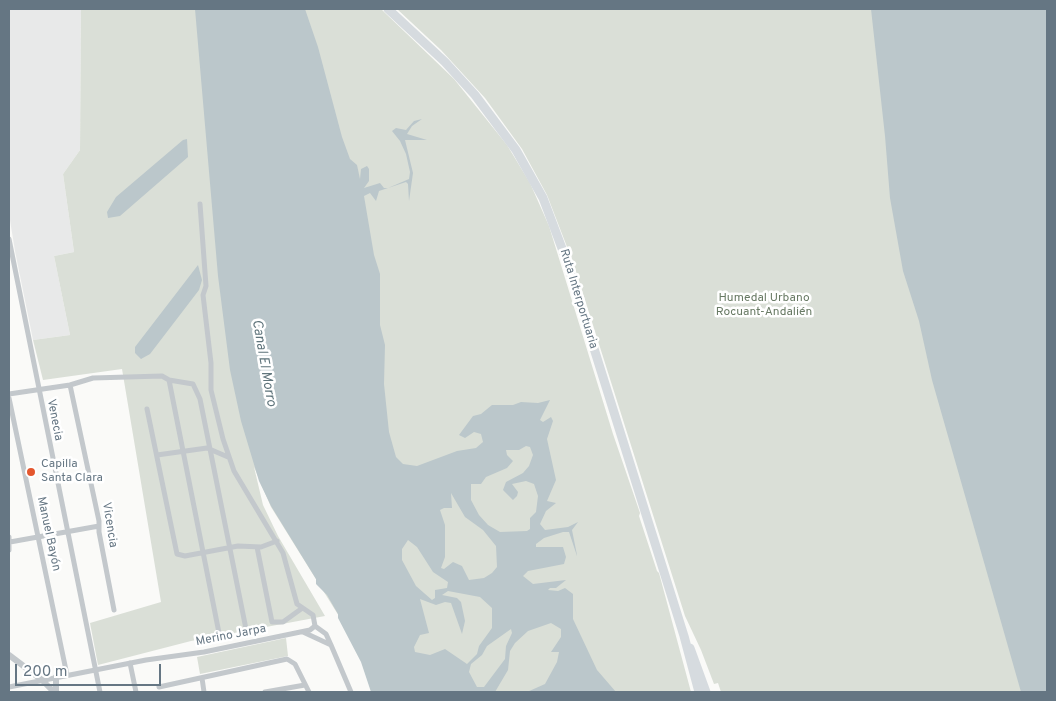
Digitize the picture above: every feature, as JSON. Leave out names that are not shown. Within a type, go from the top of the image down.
[{"type":"highway","name":"Ruta Interportuaria","points":[[388,9],[445,62],[475,94],[516,150],[542,198],[566,259],[684,636],[699,692]]},
{"type":"highway","name":"Ruta Interportuaria","points":[[684,636],[697,663],[706,692]]},
{"type":"street","points":[[200,204],[206,286],[203,295],[211,363],[211,390],[228,457],[234,471],[286,559],[293,596],[301,609],[313,615],[315,626],[326,634],[351,692]]},
{"type":"street","name":"Venecia","points":[[9,239],[10,257],[100,692]]},
{"type":"street","points":[[9,394],[70,385],[98,378],[162,376],[169,380],[190,382],[200,399],[246,629]]},
{"type":"street","points":[[169,380],[220,638]]},
{"type":"street","name":"Vicencia","points":[[70,385],[114,610]]},
{"type":"street","name":"Manuel Bayón","points":[[9,398],[67,675]]},
{"type":"street","points":[[147,409],[176,552],[183,556],[229,548],[256,547],[277,541]]},
{"type":"street","points":[[157,455],[209,448],[228,457]]},
{"type":"street","points":[[9,550],[9,538],[37,537],[99,526]]},
{"type":"street","points":[[256,547],[272,622],[283,622],[301,609]]},
{"type":"street","name":"Merino Jarpa","points":[[9,687],[130,663],[204,652],[303,632],[315,626]]},
{"type":"street","points":[[303,632],[331,645]]},
{"type":"street","points":[[9,655],[55,692]]},
{"type":"street","points":[[159,687],[285,660],[292,661],[309,692]]},
{"type":"street","points":[[130,663],[136,692]]},
{"type":"street","points":[[55,692],[56,677]]},
{"type":"street","points":[[202,678],[204,692]]},
{"type":"street","points":[[265,692],[305,685]]},
{"type":"shaded area","points":[[9,9],[81,9],[80,150],[63,174],[74,252],[54,256],[70,335],[33,340],[9,214]]},
{"type":"green space","points":[[81,9],[381,9],[454,79],[507,145],[530,183],[549,226],[613,434],[659,573],[691,692],[373,692],[366,668],[342,621],[271,507],[254,467],[263,505],[278,536],[325,616],[191,641],[98,665],[90,623],[161,602],[122,369],[43,380],[33,340],[70,335],[54,256],[74,252],[63,174],[80,150]]},
{"type":"green space","name":"Humedal Urbano Rocuant-Andalién","points":[[397,9],[930,9],[1047,692],[721,692],[718,683],[714,684],[685,616],[574,265],[547,195],[522,149],[485,98],[441,50]]},
{"type":"green space","points":[[286,638],[288,656],[200,674],[197,657]]},
{"type":"water","name":"Canal El Morro","points":[[195,9],[305,9],[318,47],[342,137],[350,159],[357,165],[360,179],[361,169],[367,166],[369,169],[369,181],[364,188],[380,183],[384,188],[388,188],[379,191],[376,201],[370,193],[364,196],[374,255],[380,274],[380,325],[385,345],[384,384],[389,432],[396,457],[403,464],[417,466],[457,451],[476,448],[483,442],[481,434],[474,432],[465,438],[459,435],[473,416],[481,414],[492,405],[513,405],[521,402],[538,403],[550,400],[540,420],[543,422],[551,417],[553,421],[547,439],[556,480],[547,501],[556,503],[546,511],[540,524],[545,530],[568,527],[578,522],[572,530],[577,556],[569,532],[544,538],[536,544],[536,547],[563,547],[566,557],[564,564],[528,571],[523,576],[533,584],[566,580],[556,588],[548,590],[558,591],[565,588],[573,594],[573,619],[597,670],[616,692],[527,692],[545,684],[557,662],[559,652],[551,652],[561,637],[561,629],[551,623],[528,631],[515,643],[510,651],[508,670],[495,692],[371,692],[361,662],[338,618],[338,614],[327,595],[316,584],[316,579],[271,506],[259,481],[241,421],[230,370],[218,276]],"holes":[[[526,446],[530,447],[533,455],[529,466],[523,473],[506,482],[503,490],[513,500],[518,492],[512,484],[526,481],[534,484],[538,496],[536,512],[530,518],[530,529],[527,531],[500,532],[488,525],[479,515],[471,500],[471,484],[481,484],[486,477],[507,468],[513,461],[507,455],[506,450],[519,450]],[[451,493],[465,517],[483,530],[496,546],[497,567],[484,578],[469,580],[462,566],[453,562],[444,569],[441,568],[445,557],[445,525],[440,510],[452,508]],[[408,540],[417,547],[433,572],[448,582],[447,588],[435,590],[435,598],[432,600],[416,586],[402,560],[402,549]],[[448,591],[480,597],[492,608],[492,628],[479,646],[477,654],[467,664],[445,649],[430,655],[415,652],[414,647],[420,635],[429,633],[420,599],[436,605],[445,602],[451,603],[462,634],[465,621],[461,602],[457,598],[442,595]],[[511,629],[512,633],[506,646],[505,659],[484,687],[477,687],[469,672],[471,664],[482,655],[487,646]]]},
{"type":"water","points":[[871,9],[1047,9],[1047,692],[1021,692],[932,380],[919,321],[903,271],[890,198]]},
{"type":"water","points":[[422,119],[412,126],[407,134],[427,140],[405,140],[413,173],[409,201],[408,184],[406,182],[388,188],[409,179],[410,172],[406,154],[400,141],[392,131],[396,128],[406,130],[414,121]]},
{"type":"water","points":[[187,139],[188,157],[120,216],[108,218],[107,212],[116,197],[183,140]]},
{"type":"water","points":[[198,265],[202,280],[199,290],[150,354],[141,359],[135,353],[135,347]]},
{"type":"place","name":"Capilla Santa Clara","points":[[31,472]]}]
